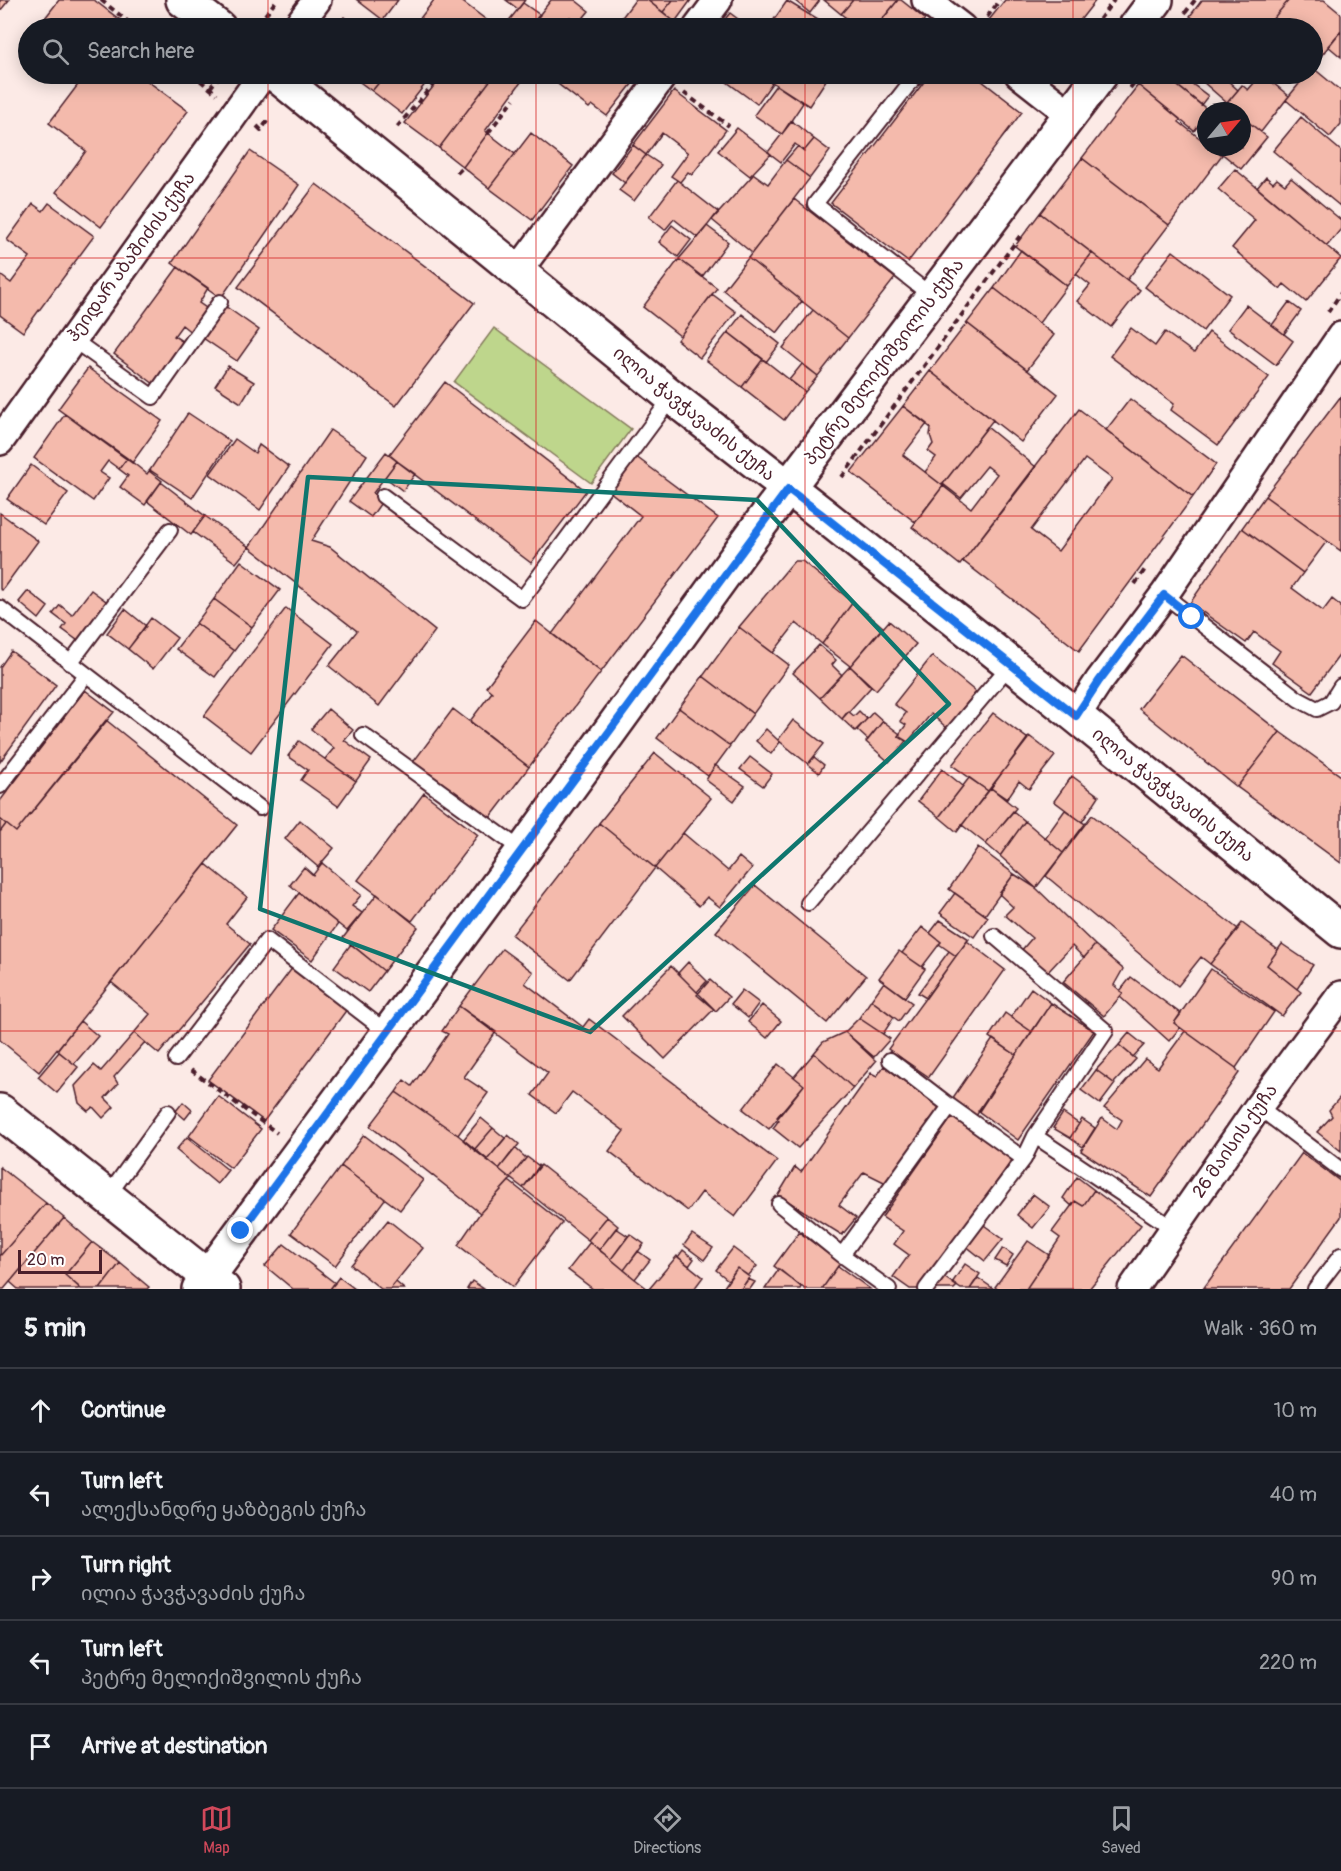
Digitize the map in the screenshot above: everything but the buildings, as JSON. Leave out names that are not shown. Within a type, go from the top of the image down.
[{"type":"street","points":[[183,0],[206,18]]},
{"type":"street","points":[[304,18],[317,0]]},
{"type":"street","points":[[704,18],[718,0]]},
{"type":"street","points":[[926,0],[953,18]]},
{"type":"street","points":[[1142,18],[1156,0]]},
{"type":"street","name":"ჰეიდარ აბაშიძის ქუჩა","points":[[0,441],[256,84]]},
{"type":"street","name":"ილია ჭავჭავაძის ქუჩა","points":[[287,84],[672,398],[1076,716],[1341,931]]},
{"type":"street","points":[[518,271],[656,84]]},
{"type":"street","points":[[1031,84],[1070,114]]},
{"type":"street","name":"პეტრე მელიქიშვილის ქუჩა","points":[[210,1285],[388,1033],[759,526],[1070,114],[1113,84]]},
{"type":"street","points":[[1076,716],[1099,681],[1164,595],[1341,336]]},
{"type":"street","name":"26 მაისის ქუჩა","points":[[1132,1289],[1258,1107],[1341,995]]},
{"type":"street","points":[[0,1111],[107,1197],[210,1285]]},
{"type":"lane","points":[[909,84],[815,204],[933,297]]},
{"type":"lane","points":[[72,339],[153,397],[220,302]]},
{"type":"lane","points":[[382,496],[522,599],[672,398]]},
{"type":"lane","points":[[70,663],[170,530]]},
{"type":"lane","points":[[1164,595],[1298,699],[1317,709],[1331,702],[1341,686]]},
{"type":"lane","points":[[0,608],[260,808]]},
{"type":"lane","points":[[808,903],[1010,665]]},
{"type":"lane","points":[[0,786],[86,675]]},
{"type":"lane","points":[[363,735],[523,851]]},
{"type":"lane","points":[[926,1289],[1024,1159],[1035,1136],[1106,1031],[994,936]]},
{"type":"lane","points":[[176,1059],[267,940],[388,1033]]},
{"type":"lane","points":[[890,1060],[1024,1159]]},
{"type":"lane","points":[[842,1255],[950,1106]]},
{"type":"lane","points":[[1258,1107],[1341,1170]]},
{"type":"lane","points":[[107,1197],[168,1112]]},
{"type":"lane","points":[[1035,1136],[1174,1229]]},
{"type":"lane","points":[[779,1204],[842,1255],[889,1289]]},
{"type":"lane","points":[[1315,1289],[1341,1255]]},
{"type":"path","points":[[101,0],[124,18]]},
{"type":"path","points":[[266,15],[277,0]]},
{"type":"path","points":[[974,18],[1000,0]]},
{"type":"path","points":[[1100,18],[1114,0]]},
{"type":"path","points":[[205,84],[223,99]]},
{"type":"path","points":[[210,88],[213,84]]},
{"type":"path","points":[[398,127],[434,84]]},
{"type":"path","points":[[675,84],[729,126]]},
{"type":"path","points":[[488,133],[514,99]]},
{"type":"path","points":[[457,173],[462,167]]},
{"type":"path","points":[[842,477],[1027,227]]},
{"type":"path","points":[[176,1059],[282,1137]]},
{"type":"highlighted area","points":[[308,477],[757,500],[949,704],[590,1032],[260,909]]},
{"type":"green space","points":[[494,328],[631,429],[591,483],[454,382]]},
{"type":"route","points":[[241,1231],[788,489],[1076,716],[1099,681],[1164,595],[1192,617]]}]
